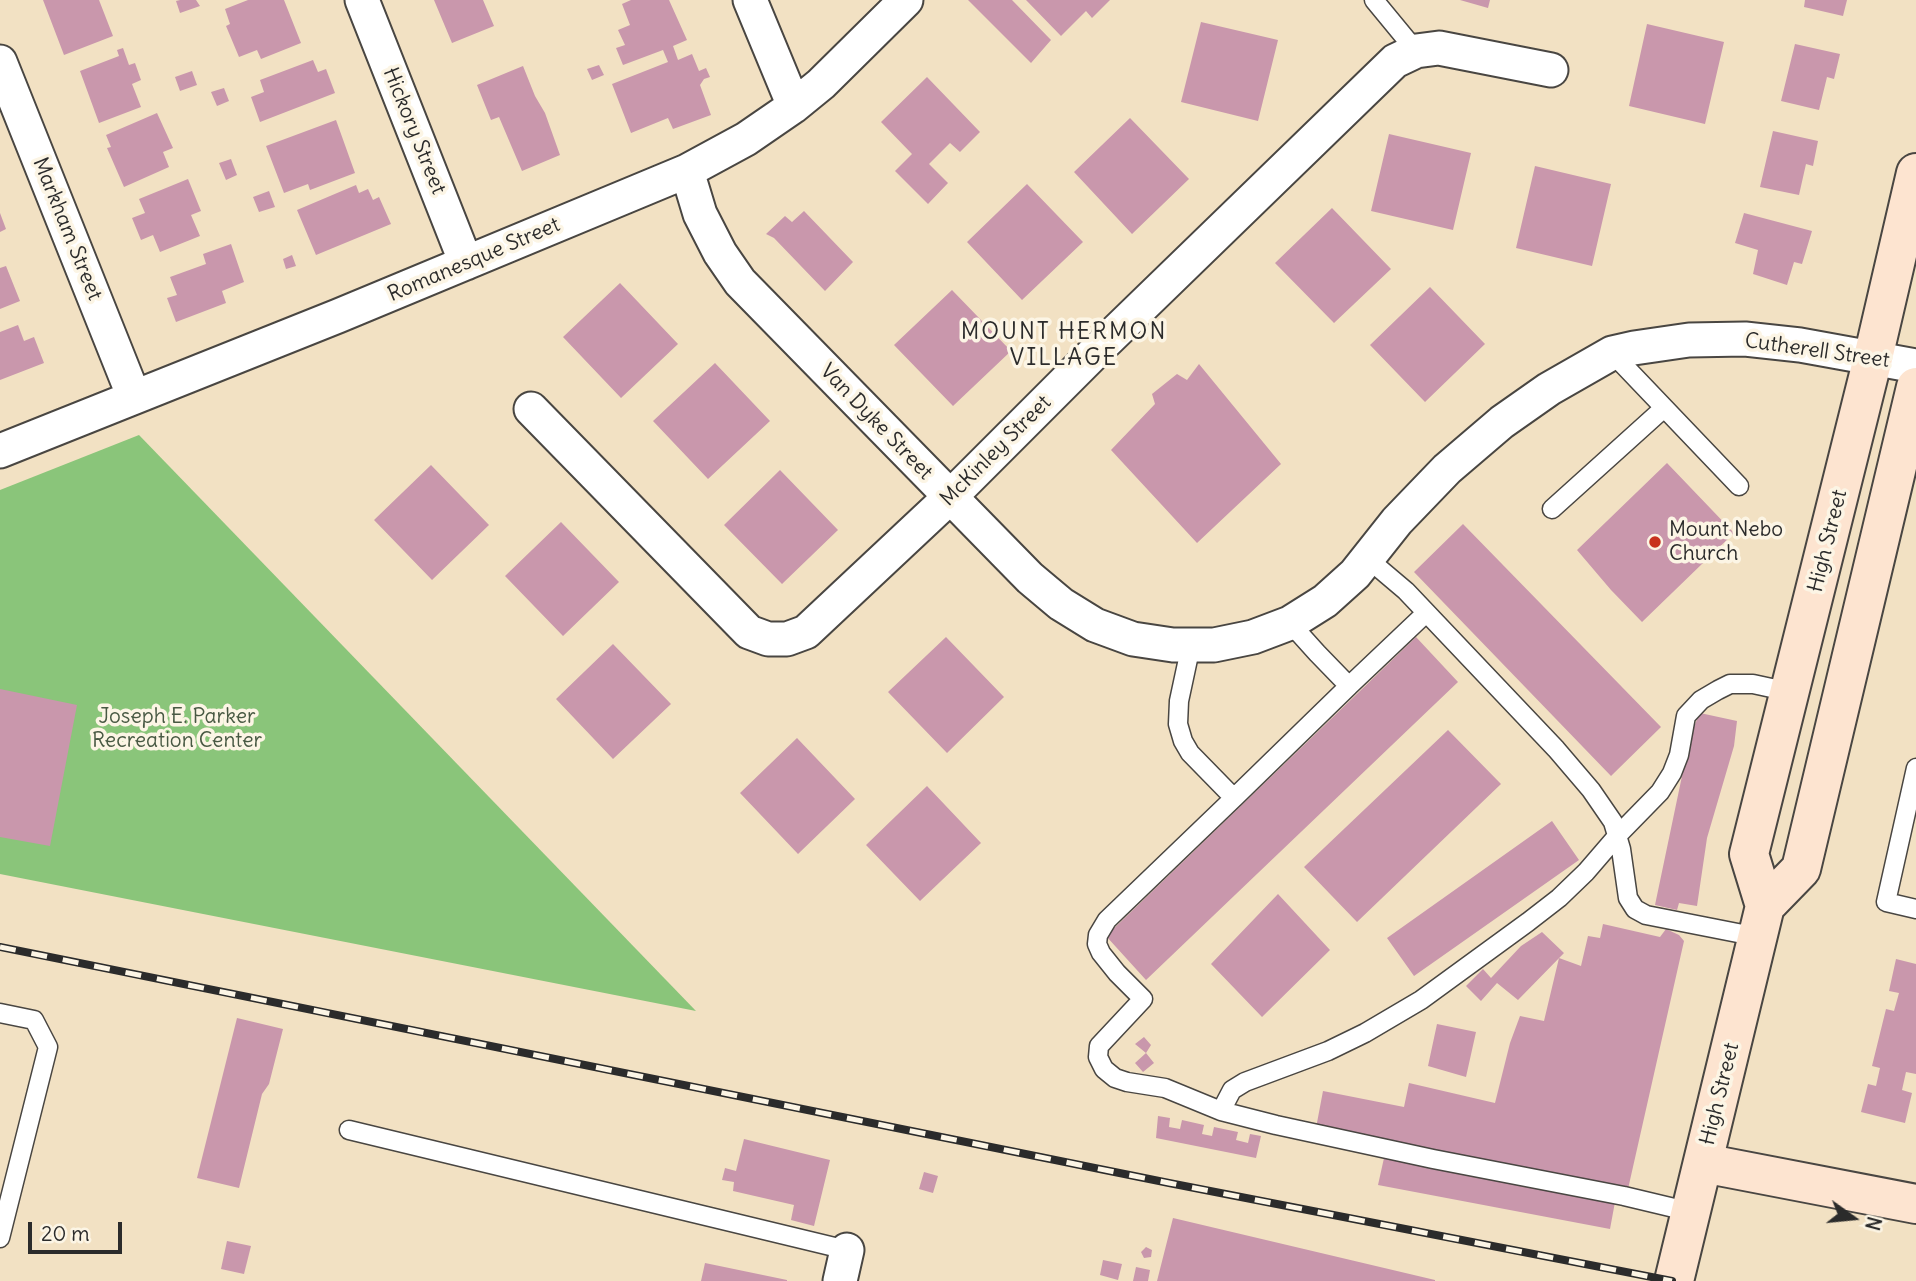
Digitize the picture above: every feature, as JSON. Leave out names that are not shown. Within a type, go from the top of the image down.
[{"type":"main road","name":"High Street","points":[[1674,1281],[1761,922],[1749,854],[1873,358],[1916,173]]},
{"type":"main road","points":[[1761,922],[1801,869],[1916,387]]},
{"type":"main road","points":[[1703,1163],[1916,1204]]},
{"type":"street","name":"Hickory Street","points":[[362,0],[466,263]]},
{"type":"street","points":[[750,0],[794,106]]},
{"type":"street","name":"Romanesque Street","points":[[0,451],[338,316],[687,171],[747,139],[794,106],[821,84],[906,0]]},
{"type":"street","points":[[1416,51],[1439,48],[1551,70]]},
{"type":"street","name":"McKinley Street","points":[[531,409],[750,632],[768,639],[787,639],[806,632],[950,497],[1097,350],[1395,61],[1416,51]]},
{"type":"street","name":"Markham Street","points":[[0,62],[134,397]]},
{"type":"street","name":"Van Dyke Street","points":[[687,171],[699,214],[720,253],[740,282],[1030,578],[1061,604],[1095,625],[1133,639],[1173,645],[1213,645],[1253,637],[1290,622],[1325,601],[1355,574],[1370,554]]},
{"type":"street","name":"Cutherell Street","points":[[1370,554],[1397,521],[1447,469],[1502,422],[1549,389],[1612,353],[1689,340],[1745,338],[1916,366]]},
{"type":"lane","points":[[1374,0],[1416,51]]},
{"type":"lane","points":[[1612,353],[1739,486]]},
{"type":"lane","points":[[1552,509],[1664,408]]},
{"type":"lane","points":[[1370,554],[1556,749],[1591,790],[1613,822],[1621,849],[1628,898],[1634,909],[1646,915],[1761,922]]},
{"type":"lane","points":[[1426,612],[1107,920],[1098,935],[1097,943],[1101,953],[1117,974],[1143,999],[1099,1045],[1098,1057],[1104,1069],[1115,1078],[1165,1088],[1221,1111],[1433,1159],[1624,1196],[1691,1212]]},
{"type":"lane","points":[[1290,622],[1349,686]]},
{"type":"lane","points":[[1191,645],[1179,701],[1178,724],[1190,753],[1234,798]]},
{"type":"lane","points":[[1221,1111],[1232,1090],[1245,1082],[1328,1051],[1420,1000],[1559,898],[1660,792],[1672,774],[1679,755],[1686,716],[1701,700],[1730,684],[1753,684],[1790,692]]},
{"type":"lane","points":[[1916,768],[1908,837],[1886,902],[1916,909]]},
{"type":"lane","points":[[0,1013],[34,1020],[48,1047],[0,1238]]},
{"type":"lane","points":[[349,1130],[844,1266]]},
{"type":"green space","name":"Joseph E. Parker Recreation Center","points":[[139,435],[696,1011],[0,874],[0,490]]},
{"type":"building","points":[[43,0],[99,0],[113,36],[64,55]]},
{"type":"building","points":[[196,0],[200,6],[180,13],[176,1]]},
{"type":"building","points":[[248,0],[284,0],[301,43],[261,59],[257,50],[239,57],[226,26],[230,24],[225,9]]},
{"type":"building","points":[[434,0],[483,0],[494,26],[452,43]]},
{"type":"building","points":[[631,0],[669,0],[687,40],[673,46],[678,60],[692,54],[699,71],[706,68],[710,77],[704,79],[700,85],[711,115],[673,129],[668,118],[631,133],[612,84],[668,62],[663,50],[623,65],[616,48],[625,45],[618,30],[630,25],[622,4]]},
{"type":"building","points":[[968,0],[1012,0],[1051,40],[1031,63]]},
{"type":"building","points":[[1026,0],[1110,0],[1092,18],[1086,11],[1061,36]]},
{"type":"building","points":[[1460,0],[1490,0],[1488,8]]},
{"type":"building","points":[[1805,0],[1847,0],[1843,16],[1804,7]]},
{"type":"building","points":[[1201,22],[1278,40],[1258,121],[1181,102]]},
{"type":"building","points":[[1647,24],[1724,42],[1705,124],[1629,106]]},
{"type":"building","points":[[1795,44],[1840,54],[1834,79],[1827,77],[1819,110],[1781,101]]},
{"type":"building","points":[[123,48],[129,65],[135,63],[141,80],[132,84],[141,107],[99,123],[80,71],[119,56],[117,50]]},
{"type":"building","points":[[313,60],[318,72],[326,69],[335,93],[260,122],[251,97],[264,92],[260,80]]},
{"type":"building","points":[[599,65],[604,75],[592,80],[587,69]]},
{"type":"building","points":[[523,66],[545,113],[560,155],[522,171],[499,117],[491,120],[477,85]]},
{"type":"building","points":[[192,71],[197,85],[180,91],[175,77]]},
{"type":"building","points":[[927,77],[980,132],[960,152],[950,143],[929,164],[948,183],[928,204],[895,171],[912,154],[881,122]]},
{"type":"building","points":[[224,88],[229,101],[217,106],[211,92]]},
{"type":"building","points":[[157,113],[173,148],[163,152],[169,167],[124,187],[107,148],[111,147],[106,135]]},
{"type":"building","points":[[1130,118],[1189,179],[1132,234],[1074,172]]},
{"type":"building","points":[[336,120],[355,173],[310,190],[308,184],[284,193],[266,146]]},
{"type":"building","points":[[1773,131],[1818,141],[1813,166],[1806,164],[1799,195],[1760,187]]},
{"type":"building","points":[[1389,134],[1471,153],[1453,230],[1371,211]]},
{"type":"building","points":[[231,159],[237,175],[226,180],[219,163]]},
{"type":"building","points":[[1535,166],[1611,184],[1592,266],[1516,248]]},
{"type":"building","points":[[188,179],[201,211],[191,215],[200,236],[160,252],[153,235],[141,240],[132,218],[145,213],[139,199]]},
{"type":"building","points":[[1027,184],[1083,242],[1022,300],[967,242]]},
{"type":"building","points":[[356,185],[359,193],[368,189],[373,200],[379,197],[391,224],[316,255],[297,210]]},
{"type":"building","points":[[269,191],[275,207],[259,212],[253,197]]},
{"type":"building","points":[[1332,208],[1391,269],[1334,323],[1275,263]]},
{"type":"building","points":[[804,211],[853,262],[825,291],[774,238],[766,234],[785,216],[792,222]]},
{"type":"building","points":[[0,213],[6,229],[0,232]]},
{"type":"building","points":[[1744,213],[1812,231],[1802,264],[1794,262],[1787,285],[1753,274],[1758,250],[1735,243]]},
{"type":"building","points":[[231,244],[244,282],[222,291],[226,303],[176,322],[167,298],[177,295],[170,277],[206,264],[203,254]]},
{"type":"building","points":[[292,255],[296,266],[286,269],[283,259]]},
{"type":"building","points":[[6,266],[20,301],[0,309],[0,268]]},
{"type":"building","points":[[620,283],[678,344],[621,398],[563,337]]},
{"type":"building","points":[[1430,287],[1485,344],[1425,402],[1370,345]]},
{"type":"building","points":[[952,290],[1011,351],[953,406],[894,345]]},
{"type":"building","points":[[18,325],[24,341],[34,337],[44,363],[0,380],[0,332]]},
{"type":"building","points":[[715,363],[770,421],[708,479],[653,421]]},
{"type":"building","points":[[1199,364],[1281,464],[1197,543],[1111,450],[1155,404],[1152,394],[1177,374],[1187,380]]},
{"type":"building","name":"Mount Nebo Church","points":[[1667,463],[1734,533],[1642,622],[1577,550]]},
{"type":"building","points":[[431,465],[489,525],[432,580],[374,520]]},
{"type":"building","points":[[780,470],[838,530],[782,584],[724,525]]},
{"type":"building","points":[[561,522],[619,582],[563,636],[505,576]]},
{"type":"building","points":[[1463,524],[1661,727],[1611,776],[1414,572]]},
{"type":"building","points":[[946,637],[1004,697],[947,753],[888,692]]},
{"type":"building","points":[[1416,637],[1458,682],[1146,980],[1106,936]]},
{"type":"building","points":[[613,644],[671,704],[613,759],[556,699]]},
{"type":"building","points":[[0,689],[77,705],[50,846],[0,837]]},
{"type":"building","points":[[1700,713],[1737,721],[1734,746],[1707,838],[1697,906],[1679,903],[1677,910],[1655,905],[1691,733]]},
{"type":"building","points":[[1448,730],[1501,784],[1357,922],[1304,867]]},
{"type":"building","points":[[797,738],[855,799],[798,854],[740,793]]},
{"type":"building","points":[[927,786],[981,843],[920,901],[866,845]]},
{"type":"building","points":[[1552,821],[1579,860],[1414,976],[1387,938]]},
{"type":"building","points":[[1278,894],[1330,950],[1262,1017],[1211,964]]},
{"type":"building","points":[[1603,924],[1660,937],[1666,929],[1679,935],[1684,941],[1628,1189],[1316,1128],[1323,1091],[1404,1107],[1409,1083],[1495,1103],[1510,1043],[1520,1016],[1544,1021],[1559,958],[1581,966],[1588,936],[1600,938]]},
{"type":"building","points":[[1542,932],[1564,953],[1518,1000],[1497,983],[1481,1001],[1466,986],[1483,969],[1491,978],[1521,946]]},
{"type":"building","points":[[1896,959],[1916,964],[1916,1074],[1906,1072],[1902,1090],[1912,1093],[1905,1123],[1861,1112],[1868,1084],[1876,1086],[1880,1068],[1872,1066],[1886,1009],[1894,1011],[1899,993],[1889,991]]},
{"type":"building","points":[[237,1018],[283,1029],[269,1084],[262,1094],[239,1188],[197,1178]]},
{"type":"building","points":[[1437,1024],[1476,1032],[1466,1077],[1428,1066]]},
{"type":"building","points":[[1144,1037],[1151,1045],[1146,1053],[1135,1044]]},
{"type":"building","points":[[1146,1053],[1154,1063],[1143,1072],[1135,1063]]},
{"type":"building","points":[[1158,1116],[1170,1118],[1169,1127],[1180,1129],[1182,1120],[1204,1125],[1202,1134],[1212,1136],[1214,1127],[1238,1132],[1236,1140],[1248,1143],[1250,1134],[1261,1136],[1256,1158],[1156,1138]]},
{"type":"building","points":[[744,1139],[830,1160],[814,1226],[791,1220],[794,1205],[733,1191],[734,1182],[722,1180],[725,1168],[736,1171]]},
{"type":"building","points":[[1384,1158],[1615,1202],[1610,1229],[1378,1185]]},
{"type":"building","points":[[924,1172],[938,1176],[933,1193],[919,1189]]},
{"type":"building","points":[[1173,1218],[1435,1280],[1435,1281],[1157,1281]]},
{"type":"building","points":[[227,1241],[251,1246],[244,1274],[221,1269]]},
{"type":"building","points":[[1146,1247],[1152,1250],[1151,1257],[1144,1258],[1141,1252]]},
{"type":"building","points":[[1103,1260],[1122,1264],[1118,1280],[1100,1275]]},
{"type":"building","points":[[705,1263],[787,1280],[787,1281],[701,1281]]},
{"type":"building","points":[[1136,1267],[1150,1270],[1148,1281],[1133,1281]]},
{"type":"railway","points":[[0,947],[1169,1183],[1672,1281]]},
{"type":"place","name":"Mount Nebo Church","points":[[1655,542]]},
{"type":"district","name":"MOUNT HERMON VILLAGE","points":[[1064,345]]}]
